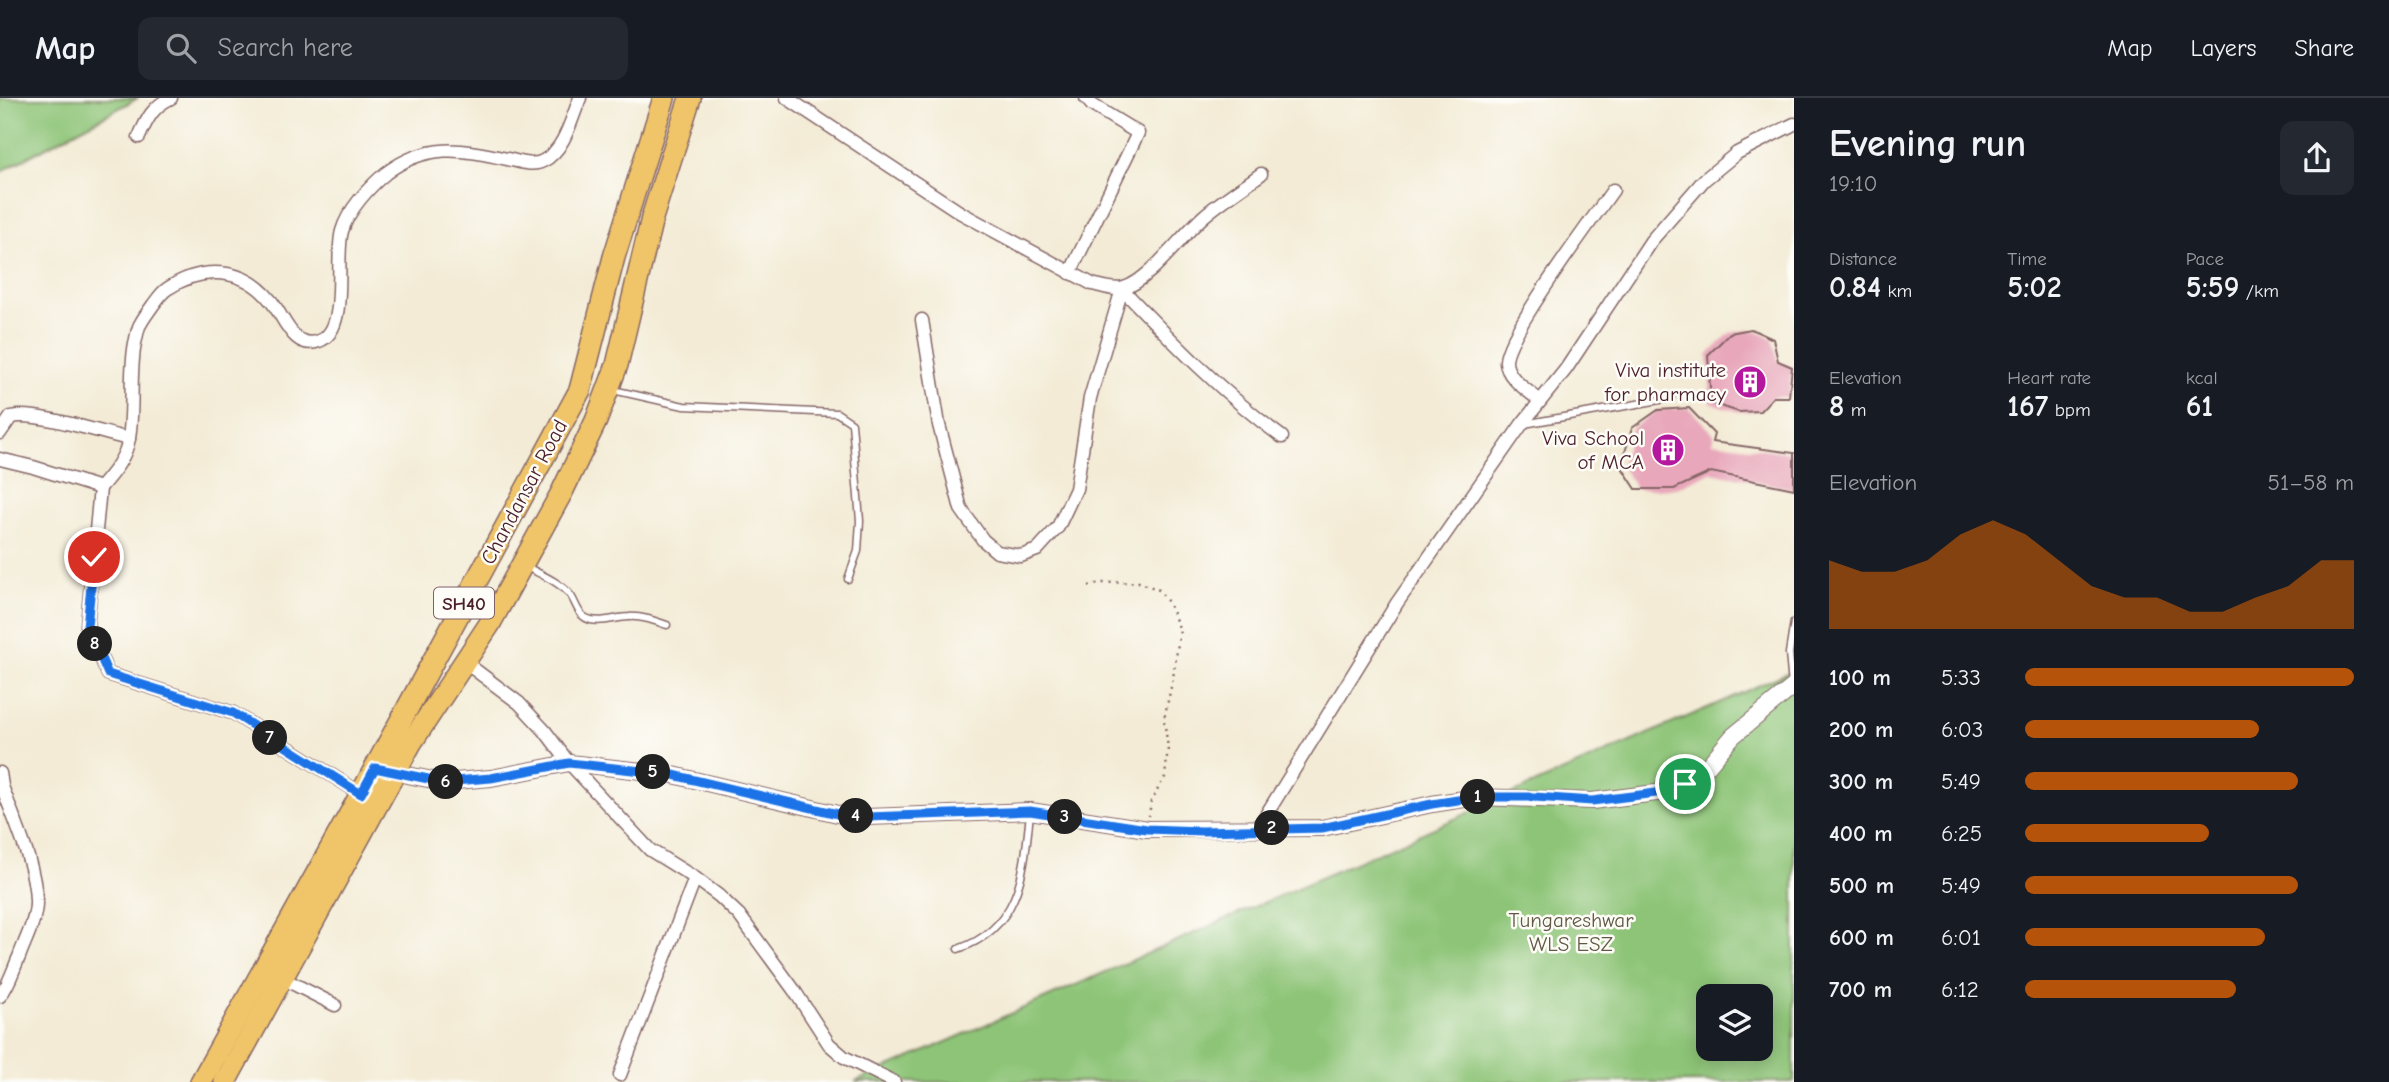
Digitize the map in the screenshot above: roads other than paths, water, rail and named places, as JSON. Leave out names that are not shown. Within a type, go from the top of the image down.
[{"type":"main road","name":"Chandansar Road","points":[[384,771],[580,390],[614,257],[664,98]]},
{"type":"main road","points":[[225,1082],[282,978],[384,771],[411,743],[466,663],[523,565],[590,433],[617,365],[652,218],[690,98]]},
{"type":"main road","points":[[201,1082],[370,799]]},
{"type":"street","points":[[139,137],[149,114],[161,103],[172,98]]},
{"type":"street","points":[[370,799],[233,713],[108,674],[87,626],[100,488],[116,470],[129,439],[131,364],[140,324],[164,291],[191,276],[221,272],[244,279],[270,299],[290,332],[297,338],[306,342],[323,339],[338,314],[338,250],[342,229],[374,183],[405,159],[435,150],[488,154],[528,163],[542,162],[555,152],[580,98]]},
{"type":"street","points":[[787,98],[961,213],[1091,284],[1122,289],[1154,268],[1177,241],[1205,215],[1261,174]]},
{"type":"street","points":[[1070,273],[1138,133],[1092,105],[1086,98]]},
{"type":"street","points":[[1258,828],[1397,603],[1521,424],[1566,369],[1651,241],[1704,180],[1737,153],[1794,124]]},
{"type":"street","points":[[1540,401],[1509,373],[1505,360],[1510,344],[1533,304],[1613,190]]},
{"type":"street","points":[[922,320],[939,425],[961,509],[983,540],[997,552],[1021,556],[1037,550],[1058,527],[1076,489],[1090,398],[1122,289]]},
{"type":"street","points":[[1122,289],[1185,355],[1252,415],[1282,437]]},
{"type":"street","points":[[0,433],[12,417],[19,415],[62,422],[129,439]]},
{"type":"street","points":[[0,459],[100,488]]},
{"type":"street","points":[[466,663],[519,704],[545,731],[569,763],[650,850],[695,878],[738,915],[794,990],[829,1044],[844,1057],[894,1082]]},
{"type":"street","points":[[384,771],[443,782],[491,778],[569,763],[669,774],[842,815],[867,817],[1030,811],[1147,829],[1202,831],[1322,828],[1477,797],[1592,801],[1664,792],[1685,784],[1705,769],[1733,736],[1793,686]]},
{"type":"street","points":[[0,773],[30,867],[36,902],[20,954],[0,996]]},
{"type":"street","points":[[620,1075],[695,878]]},
{"type":"street","points":[[282,978],[335,1005]]},
{"type":"lane","points":[[608,388],[684,406],[837,413],[845,417],[852,424],[860,521],[858,551],[848,579]]},
{"type":"lane","points":[[1521,424],[1671,398]]},
{"type":"lane","points":[[523,565],[560,585],[585,618],[593,621],[632,616],[667,625]]},
{"type":"lane","points":[[1793,686],[1789,653],[1794,622]]},
{"type":"lane","points":[[958,949],[991,933],[1012,905],[1024,872],[1030,811]]},
{"type":"place","name":"Viva institute for pharmacy","points":[[1750,382]]},
{"type":"place","name":"Viva School of MCA","points":[[1668,450]]},
{"type":"park label","name":"Tungareshwar WLS ESZ","points":[[1571,932]]}]
